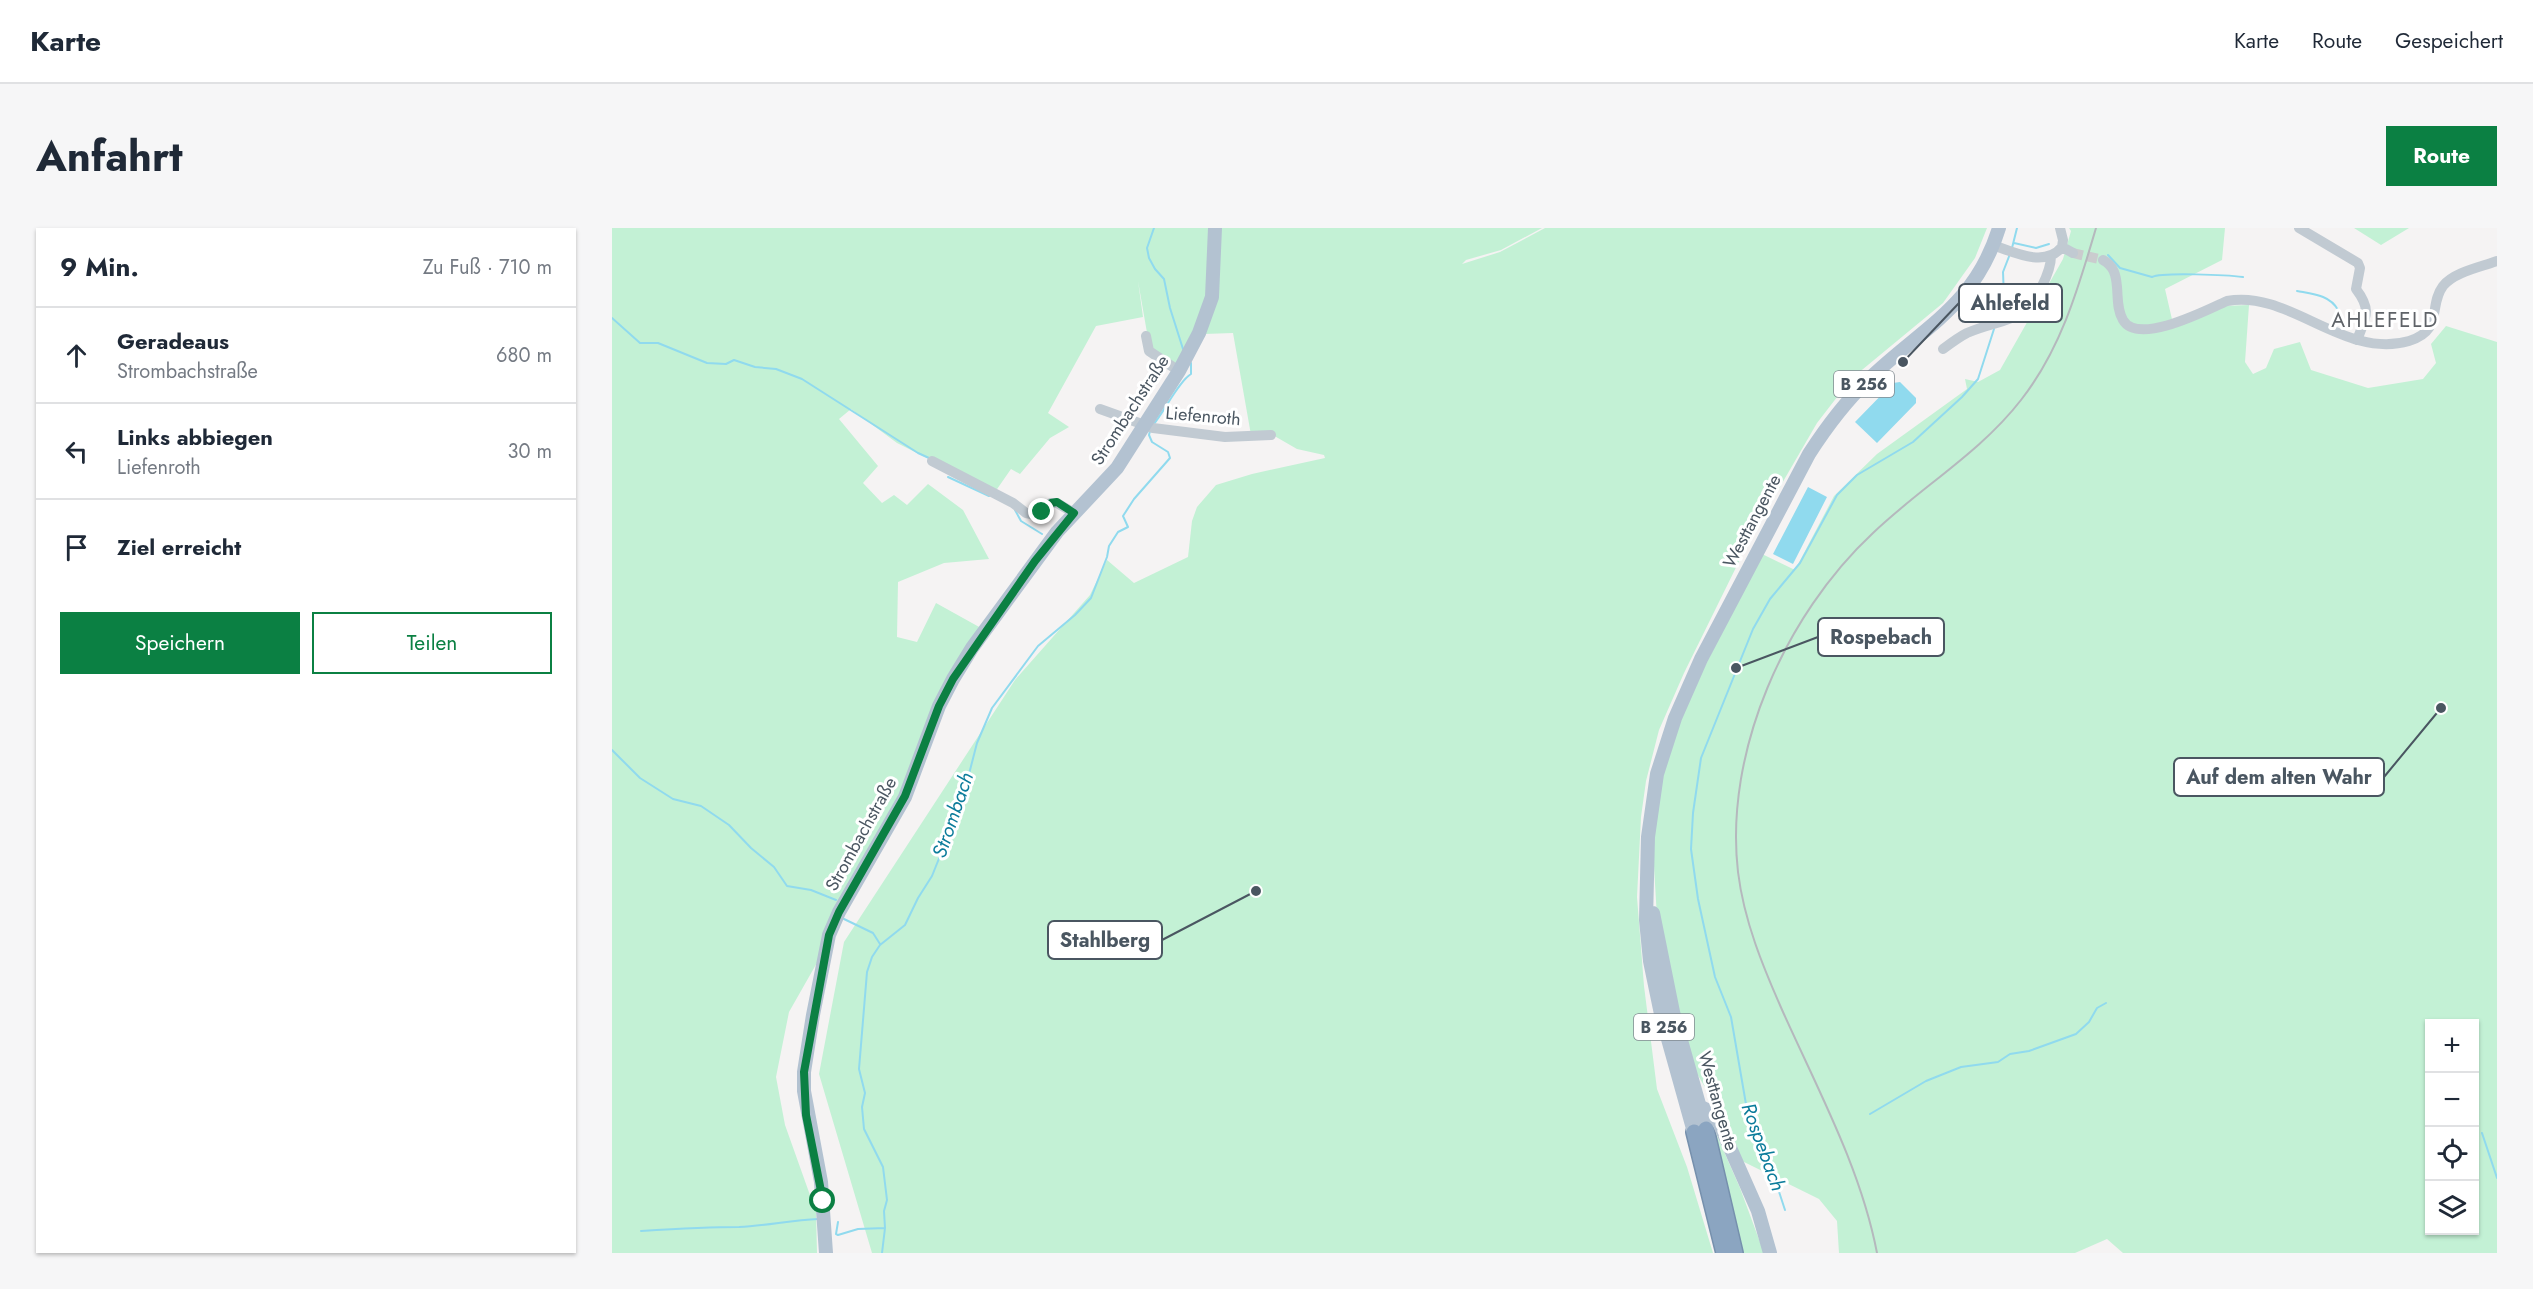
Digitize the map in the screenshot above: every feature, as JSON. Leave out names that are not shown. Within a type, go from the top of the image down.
[{"type":"highway","name":"Westtangente","points":[[1707,1129],[1724,1253]]},
{"type":"highway","name":"Westtangente","points":[[1707,1129],[1735,1253]]},
{"type":"main road","name":"Strombachstraße","points":[[826,1253],[821,1182],[804,1091],[804,1072],[829,935],[839,912],[905,796],[939,706],[953,679],[1035,561],[1074,513],[1117,468],[1179,371],[1199,333],[1212,297],[1215,228]]},
{"type":"main road","name":"Westtangente","points":[[1707,1129],[1682,1091],[1661,1014],[1650,961],[1646,920],[1648,837],[1657,774],[1675,718],[1701,659],[1809,454],[1844,405],[1870,378],[1933,327],[1964,296],[1999,247],[1999,228]]},
{"type":"main road","name":"Westtangente","points":[[1647,890],[1672,1012],[1707,1129]]},
{"type":"main road","points":[[1682,1091],[1687,1099],[1699,1106]]},
{"type":"main road","points":[[1707,1129],[1758,1211],[1770,1253]]},
{"type":"street","points":[[1999,247],[2021,255],[2039,258],[2051,256],[2062,247],[2060,228]]},
{"type":"street","points":[[2299,228],[2358,263],[2360,268],[2356,289],[2368,310],[2357,340]]},
{"type":"street","points":[[2062,247],[2073,253]]},
{"type":"street","points":[[1943,349],[1964,334],[2012,319],[2030,308],[2051,267],[2051,256]]},
{"type":"street","points":[[2103,260],[2109,262],[2116,274],[2119,310],[2124,322],[2132,328],[2143,330],[2160,328],[2227,301],[2239,299],[2286,310],[2357,340],[2397,344],[2422,335],[2436,315],[2441,288],[2448,282],[2497,261]]},
{"type":"street","points":[[1146,336],[1149,351],[1179,371]]},
{"type":"street","name":"Liefenroth","points":[[1100,409],[1154,428],[1225,437],[1271,435]]},
{"type":"street","points":[[932,461],[1013,503],[1026,513],[1036,515],[1051,503],[1057,502],[1074,513]]},
{"type":"green space","points":[[612,228],[1210,228],[1208,294],[1193,336],[1175,368],[1150,350],[1138,281],[1143,317],[1096,326],[1048,413],[1069,427],[1050,438],[1020,474],[1011,469],[995,492],[897,443],[851,409],[839,419],[878,466],[863,483],[882,503],[894,495],[907,505],[928,484],[963,510],[989,559],[944,563],[898,582],[897,637],[917,642],[936,603],[981,628],[818,961],[789,1012],[776,1077],[785,1125],[816,1212],[817,1253],[612,1253]]},
{"type":"green space","points":[[1217,228],[1542,228],[1501,250],[1466,260],[1462,264],[1500,252],[1545,228],[1987,228],[1975,258],[1943,303],[1851,379],[1817,423],[1751,537],[1684,673],[1659,730],[1646,781],[1641,817],[1637,897],[1644,986],[1657,1089],[1687,1167],[1713,1253],[872,1253],[819,1074],[844,942],[1015,680],[1090,595],[1107,560],[1134,583],[1188,557],[1192,521],[1197,507],[1216,485],[1252,474],[1325,458],[1324,455],[1297,449],[1271,434],[1251,435],[1233,333],[1204,334]]},
{"type":"green space","points":[[2069,228],[2225,228],[2222,260],[2165,289],[2174,328],[2223,306],[2249,305],[2245,362],[2253,374],[2266,368],[2274,349],[2300,342],[2311,370],[2368,388],[2423,379],[2436,363],[2431,344],[2446,326],[2497,342],[2497,1253],[2123,1253],[2107,1239],[2075,1253],[1839,1253],[1837,1221],[1819,1199],[1742,1161],[1721,1114],[1690,1062],[1657,918],[1653,849],[1661,779],[1685,705],[1762,554],[1795,570],[1834,496],[1877,454],[1967,389],[1965,379],[1978,382],[2000,370],[2063,259],[2071,231]]},
{"type":"green space","points":[[2354,228],[2409,228],[2381,245]]},
{"type":"green space","points":[[1714,1129],[1740,1188],[1764,1253],[1740,1253]]},
{"type":"water","points":[[1900,382],[1916,398],[1916,403],[1877,443],[1855,422],[1893,383]]},
{"type":"water","points":[[1808,487],[1827,497],[1793,564],[1773,554]]},
{"type":"waterway","name":"Strombach","points":[[1154,228],[1147,248],[1149,258],[1164,279],[1170,308],[1183,349]]},
{"type":"waterway","name":"Rospebach","points":[[2012,248],[2017,228]]},
{"type":"waterway","points":[[2014,243],[2036,248],[2049,244]]},
{"type":"waterway","name":"Rospebach","points":[[1999,318],[2004,298],[2003,272],[2010,254]]},
{"type":"waterway","points":[[2108,255],[2120,268],[2152,277],[2181,274],[2243,277]]},
{"type":"waterway","points":[[2297,291],[2326,298],[2338,310]]},
{"type":"waterway","points":[[612,318],[640,343],[658,343],[707,363],[726,364],[734,360],[755,367],[776,369],[802,379],[929,458]]},
{"type":"waterway","name":"Rospebach","points":[[1785,1210],[1767,1155],[1747,1110],[1731,1017],[1715,977],[1698,899],[1691,849],[1693,813],[1701,758],[1753,629],[1770,599],[1800,563],[1837,495],[1857,475],[1913,442],[1962,397],[1978,379],[1994,329]]},
{"type":"waterway","name":"Strombach","points":[[1153,425],[1182,383],[1191,374],[1191,363]]},
{"type":"waterway","name":"Strombach","points":[[882,1253],[885,1228],[884,1211],[887,1200],[883,1167],[864,1129],[862,1107],[865,1093],[859,1069],[867,972],[872,957],[880,945],[905,925],[932,876],[948,836],[952,810],[958,793],[969,774],[977,743],[992,708],[1038,646],[1075,615],[1091,598],[1109,546],[1118,532],[1128,527],[1123,516],[1134,499],[1170,458],[1168,452],[1152,442],[1150,431]]},
{"type":"waterway","points":[[948,477],[989,496]]},
{"type":"waterway","points":[[1015,510],[1021,521],[1042,534]]},
{"type":"waterway","points":[[612,750],[640,778],[673,799],[701,806],[729,825],[751,848],[774,867],[787,886],[811,890],[836,900]]},
{"type":"waterway","points":[[844,919],[873,933],[880,944]]},
{"type":"waterway","points":[[1870,1114],[1926,1081],[1961,1067],[1998,1062],[2010,1054],[2029,1051],[2076,1034],[2089,1022],[2097,1008],[2106,1003]]},
{"type":"waterway","points":[[2482,1133],[2497,1178]]},
{"type":"waterway","points":[[641,1231],[749,1226],[818,1219]]},
{"type":"waterway","points":[[838,1222],[836,1234],[838,1235],[858,1229],[885,1228]]},
{"type":"tunnel","points":[[2073,253],[2103,260]]},
{"type":"railway","points":[[1877,1253],[1870,1222],[1849,1160],[1776,995],[1750,926],[1738,872],[1736,826],[1741,780],[1751,734],[1767,688],[1788,645],[1813,604],[1841,566],[1873,533],[1987,437],[2021,400],[2058,339],[2075,296],[2096,228]]},
{"type":"place","name":"Ahlefeld","points":[[1903,362]]},
{"type":"place","name":"Rospebach","points":[[1736,668]]},
{"type":"place","name":"Auf dem alten Wahr","points":[[2441,708]]},
{"type":"place","name":"Stahlberg","points":[[1256,891]]},
{"type":"district","name":"AHLEFELD","points":[[2385,320]]},
{"type":"route","points":[[823,1201],[806,1115],[804,1072],[829,935],[839,912],[905,796],[939,706],[953,679],[972,648],[1035,561],[1074,513],[1057,502],[1051,503],[1042,512]]}]
